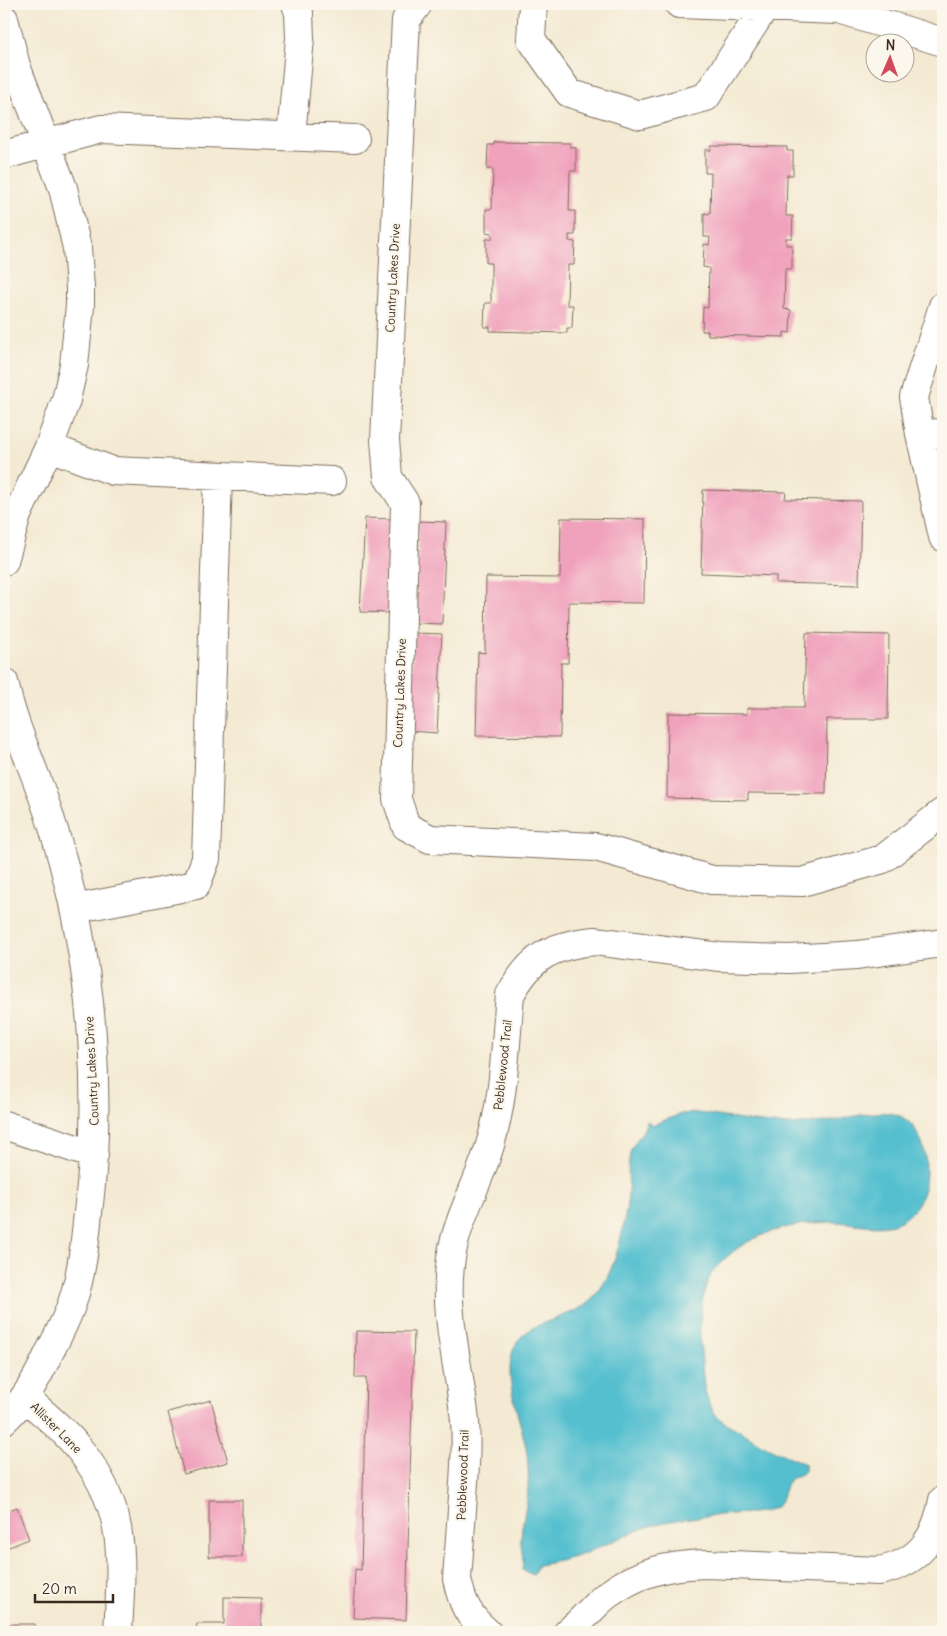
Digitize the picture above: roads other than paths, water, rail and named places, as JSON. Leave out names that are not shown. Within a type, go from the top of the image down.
[{"type":"street","points":[[291,136],[300,38],[299,13],[296,4]]},
{"type":"street","name":"Country Lakes Drive","points":[[418,4],[406,20],[384,440],[388,477],[405,503],[397,799],[406,826],[430,839],[596,847],[712,880],[802,882],[883,858],[943,812]]},
{"type":"street","points":[[533,4],[531,39],[569,93],[640,115],[706,97],[765,7]]},
{"type":"street","points":[[679,4],[839,10],[943,42]]},
{"type":"street","points":[[4,19],[16,66],[63,188],[72,221],[80,287],[74,365],[66,400],[49,447],[18,515],[4,561]]},
{"type":"street","points":[[4,155],[100,129],[355,139]]},
{"type":"street","points":[[943,306],[914,398],[932,433],[943,537]]},
{"type":"street","points":[[49,447],[113,471],[332,481]]},
{"type":"street","points":[[74,909],[196,885],[206,859],[218,476]]},
{"type":"street","name":"Country Lakes Drive","points":[[4,682],[17,727],[38,783],[63,862],[74,909],[83,959],[94,1049],[95,1140],[83,1254],[73,1300],[40,1372],[24,1397],[4,1420]]},
{"type":"street","name":"Pebblewood Trail","points":[[487,1632],[468,1612],[461,1598],[457,1579],[466,1448],[465,1422],[450,1315],[449,1268],[453,1243],[482,1173],[491,1144],[500,1104],[510,995],[518,980],[533,963],[552,949],[577,943],[604,942],[720,958],[789,959],[857,955],[943,943]]},
{"type":"street","points":[[4,1125],[94,1155]]},
{"type":"street","name":"Allister Lane","points":[[24,1397],[74,1442],[96,1471],[111,1502],[116,1518],[120,1544],[121,1569],[118,1632]]},
{"type":"street","points":[[568,1632],[606,1596],[629,1582],[653,1571],[679,1565],[706,1564],[879,1571],[891,1568],[908,1560],[923,1548],[937,1527],[943,1500]]},
{"type":"water","points":[[698,1113],[779,1125],[826,1122],[872,1113],[888,1113],[901,1116],[911,1124],[918,1134],[923,1147],[926,1175],[920,1200],[905,1218],[899,1222],[884,1226],[821,1222],[789,1227],[759,1236],[732,1252],[711,1274],[707,1282],[702,1302],[700,1342],[704,1383],[710,1405],[726,1424],[766,1446],[805,1464],[805,1471],[789,1481],[776,1507],[757,1513],[704,1516],[661,1523],[631,1533],[577,1556],[538,1565],[533,1575],[522,1570],[521,1537],[528,1494],[528,1464],[525,1443],[511,1388],[510,1365],[512,1354],[517,1342],[525,1333],[584,1306],[601,1288],[608,1276],[618,1250],[624,1222],[631,1149],[643,1130],[646,1121],[652,1125],[681,1114]]}]
